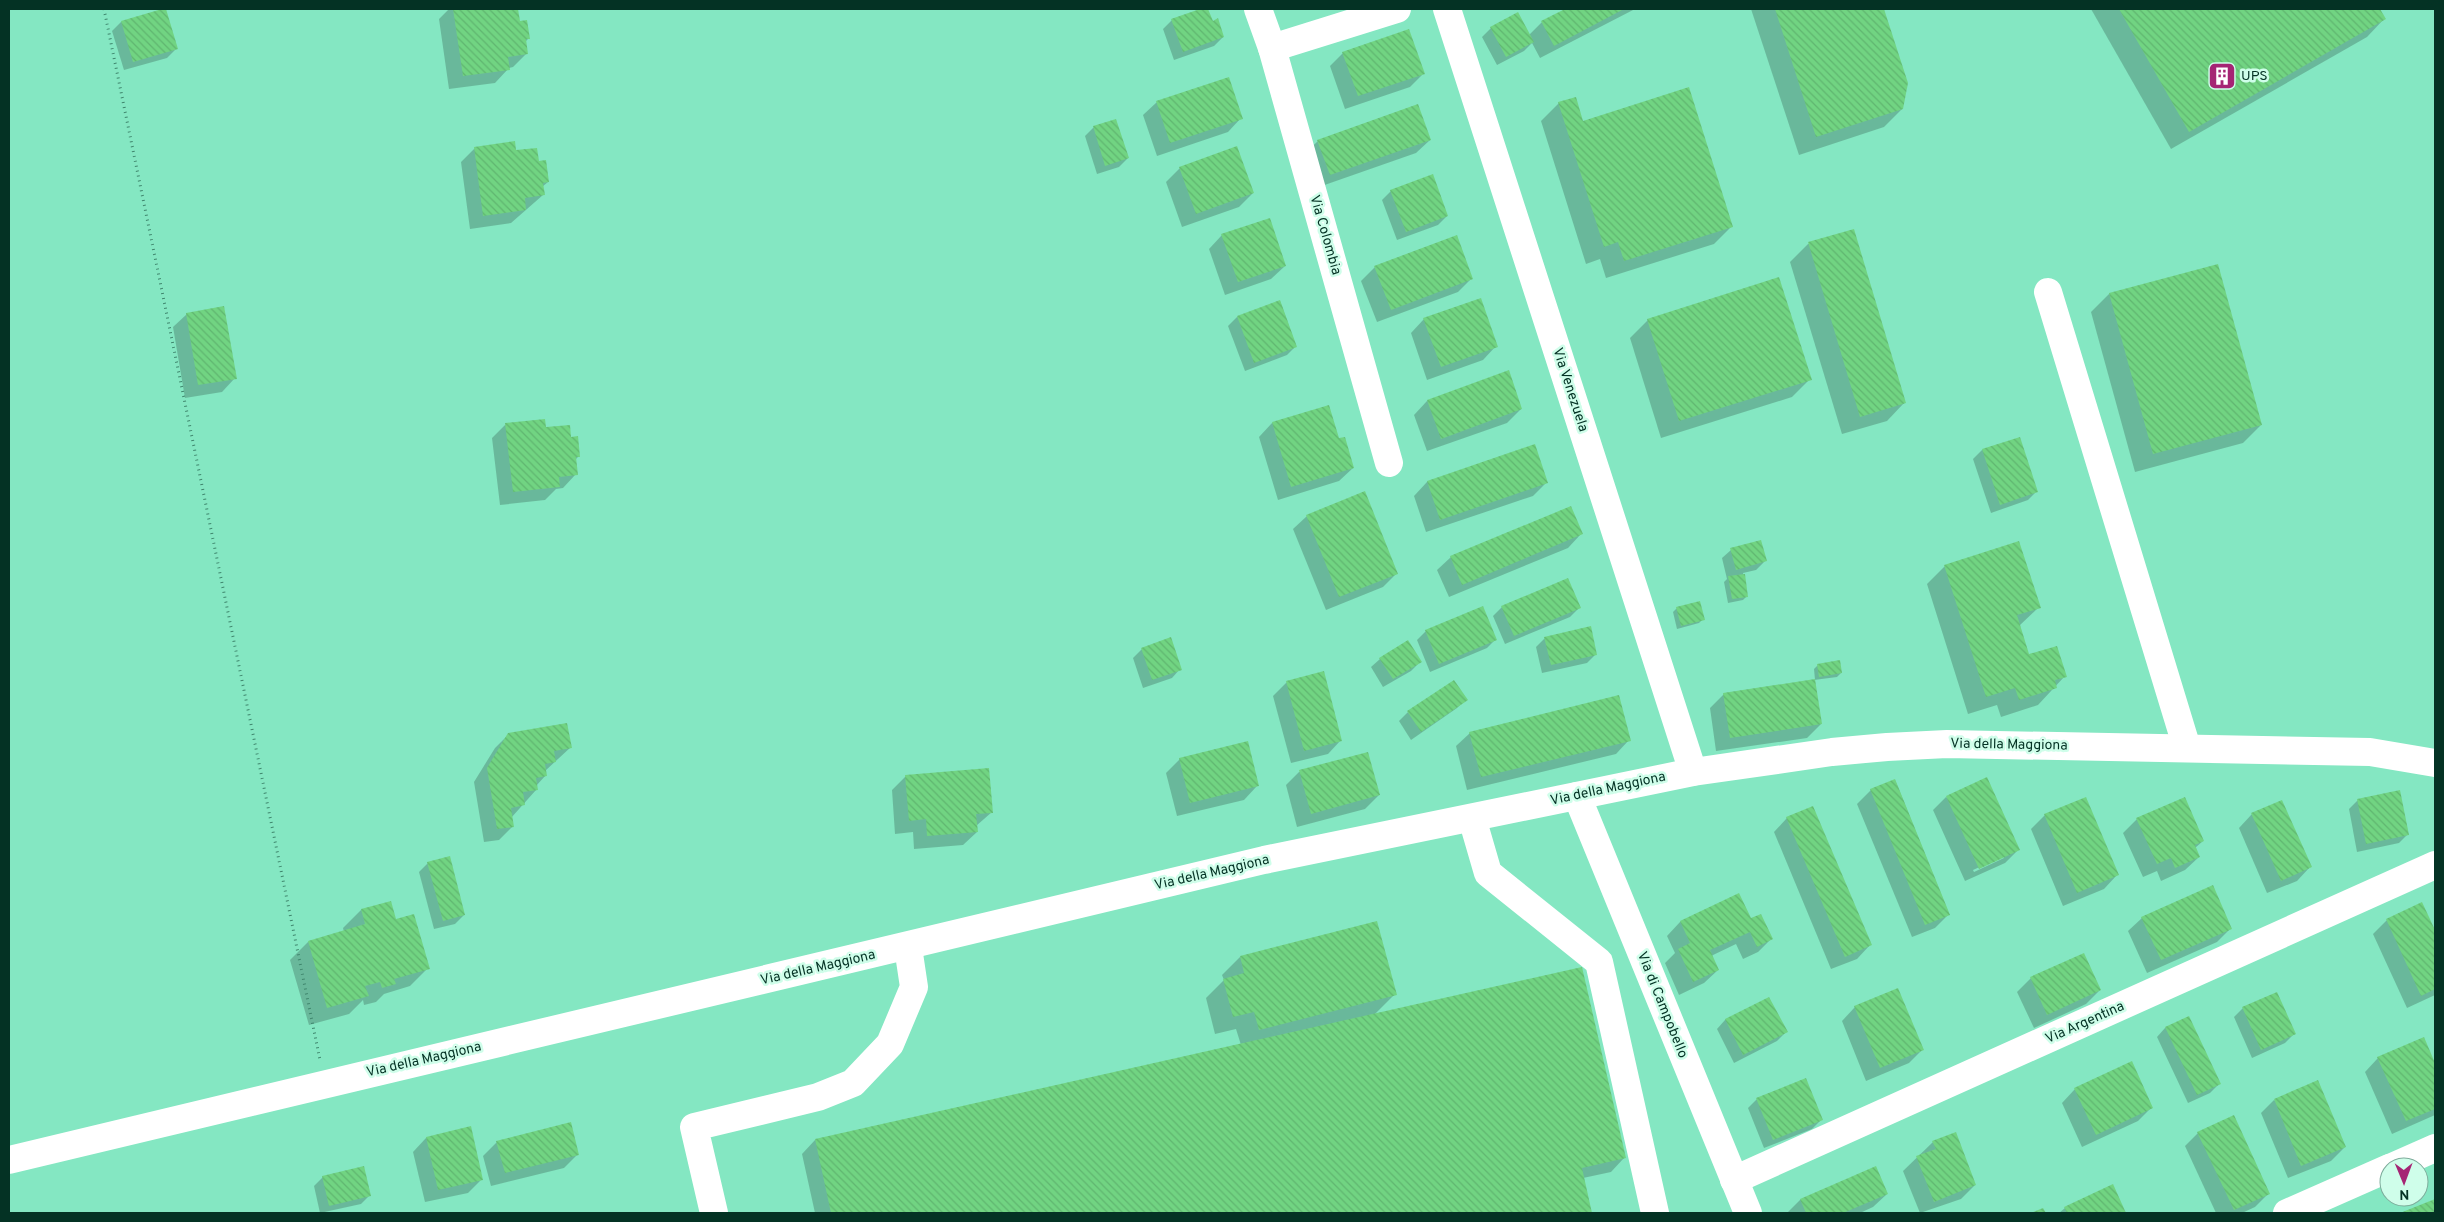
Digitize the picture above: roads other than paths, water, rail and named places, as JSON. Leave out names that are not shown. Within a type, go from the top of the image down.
[{"type":"street","name":"Via Colombia","points":[[1258,9],[1272,48],[1389,463]]},
{"type":"street","points":[[1272,48],[1397,9]]},
{"type":"street","name":"Via Venezuela","points":[[1447,9],[1693,772]]},
{"type":"street","points":[[2048,292],[2187,748]]},
{"type":"street","name":"Via della Maggiona","points":[[9,1160],[325,1083],[908,947],[1264,860],[1693,772],[1832,752],[1906,746],[1980,744],[2370,752],[2435,763]]},
{"type":"street","name":"Via di Campobello","points":[[1576,796],[1748,1213]]},
{"type":"street","points":[[1472,818],[1488,873],[1599,962],[1654,1213]]},
{"type":"street","name":"Via Argentina","points":[[1734,1180],[2435,865]]},
{"type":"street","points":[[714,1213],[694,1127],[818,1097],[854,1082],[890,1044],[914,987],[908,947]]},
{"type":"street","points":[[2415,1157],[2435,1148]]},
{"type":"street","points":[[2287,1213],[2379,1173]]},
{"type":"place","name":"UPS","points":[[2222,76]]}]
